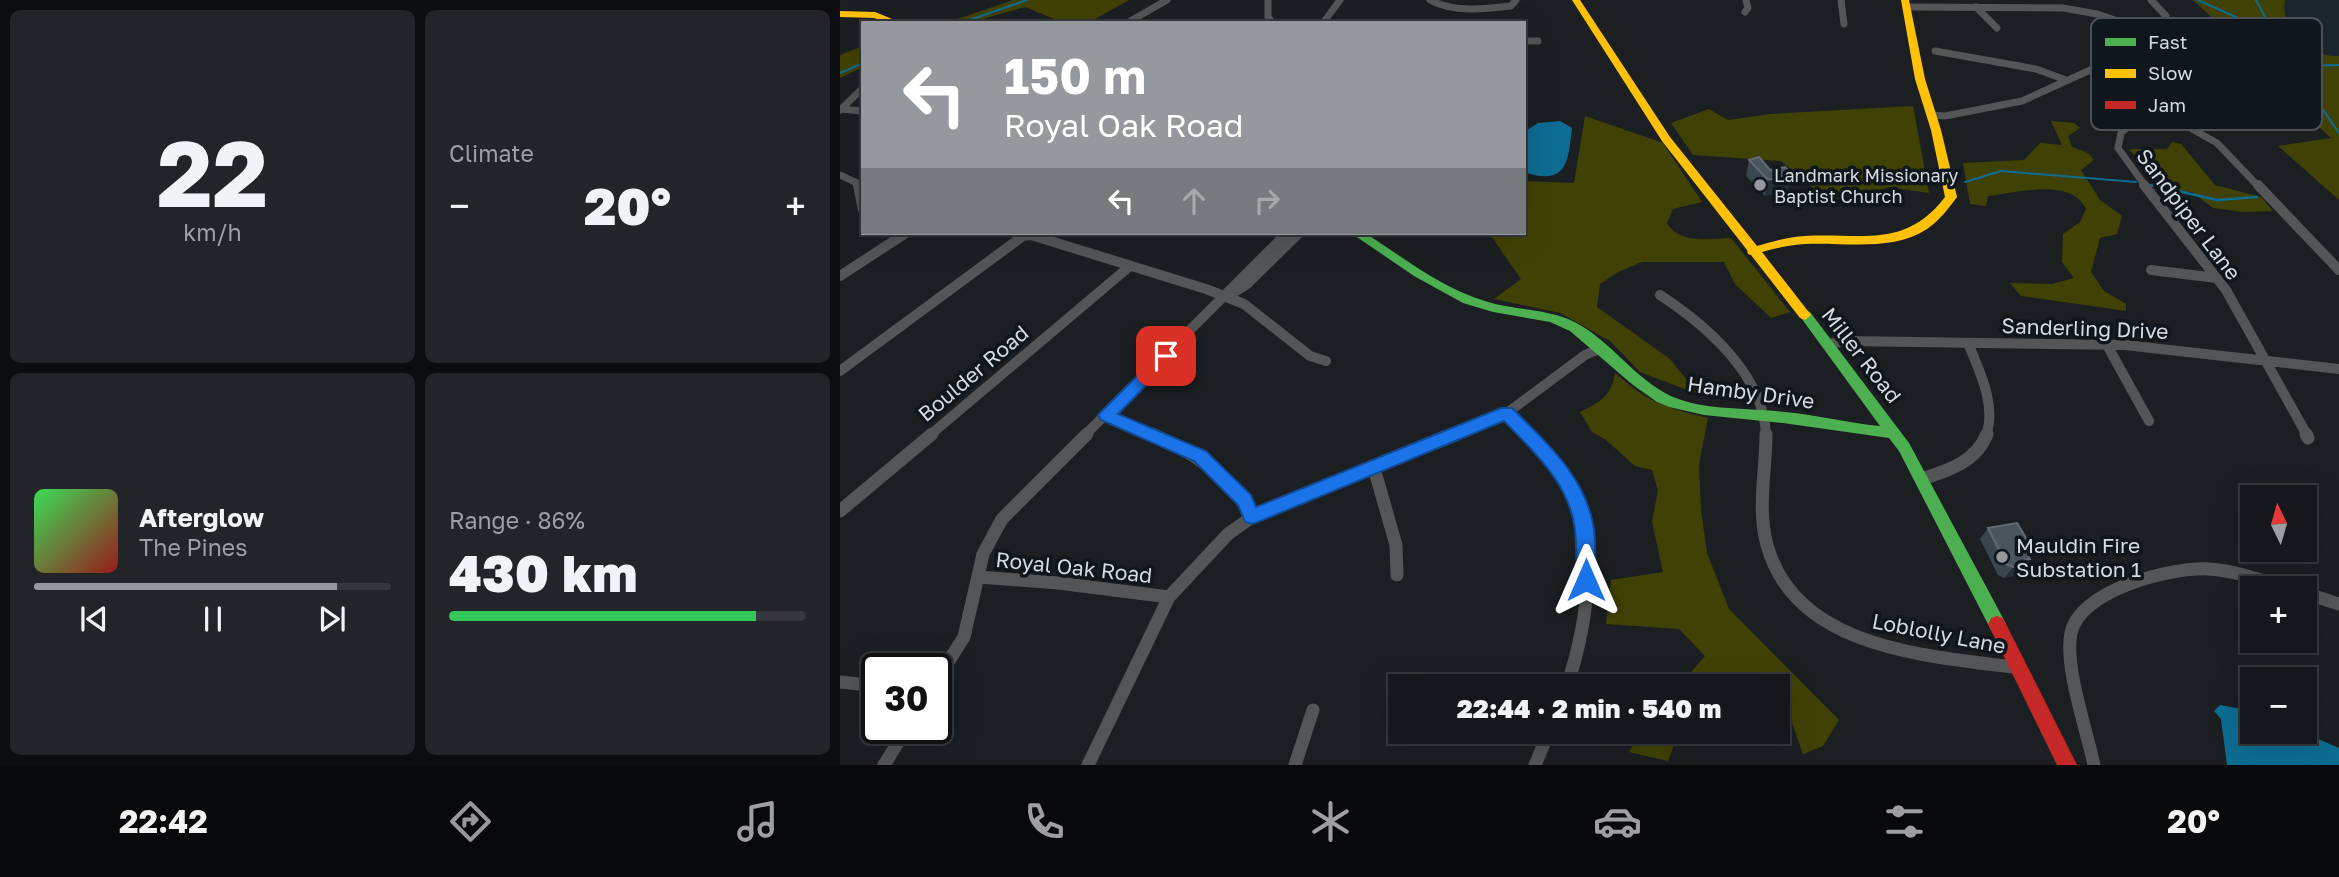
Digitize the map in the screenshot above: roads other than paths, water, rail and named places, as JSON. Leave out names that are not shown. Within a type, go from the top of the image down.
[{"type":"street","points":[[1130,21],[1167,0]]},
{"type":"street","points":[[1268,0],[1268,17],[1271,21]]},
{"type":"street","points":[[1324,21],[1340,0]]},
{"type":"street","points":[[1430,0],[1444,6],[1497,8],[1511,6],[1516,0]]},
{"type":"street","name":"Miller Road","points":[[1576,0],[1666,139],[1894,432],[1922,478],[2067,765]]},
{"type":"street","points":[[1745,12],[1748,8],[1746,0]]},
{"type":"street","points":[[1841,0],[1844,24]]},
{"type":"street","points":[[2151,0],[2161,8],[2165,18]]},
{"type":"street","points":[[1752,251],[1804,240],[1900,237],[1930,225],[1942,215],[1951,197],[1932,115],[1920,79],[1906,3],[2070,9],[2101,18]]},
{"type":"street","points":[[1976,7],[1997,28]]},
{"type":"street","points":[[840,14],[876,15],[892,21]]},
{"type":"street","points":[[1526,41],[1538,41]]},
{"type":"street","points":[[1935,51],[2036,69],[2066,80]]},
{"type":"street","points":[[1932,115],[1945,116],[2022,101],[2091,70]]},
{"type":"street","points":[[840,110],[861,90]]},
{"type":"street","points":[[840,110],[861,111]]},
{"type":"street","name":"Sandpiper Lane","points":[[2123,130],[2118,137],[2118,148],[2126,162],[2217,278],[2308,438]]},
{"type":"street","points":[[2194,130],[2217,143],[2339,270]]},
{"type":"street","points":[[840,175],[857,183],[861,201]]},
{"type":"street","points":[[840,276],[901,235]]},
{"type":"street","points":[[840,371],[1028,235],[1244,304],[1310,356],[1326,361]]},
{"type":"street","points":[[952,656],[964,637],[985,548],[1002,519],[1285,235]]},
{"type":"street","points":[[1226,297],[1246,285],[1297,235]]},
{"type":"street","name":"Hamby Drive","points":[[1360,235],[1462,297],[1494,310],[1561,322],[1587,337],[1597,350],[1640,386],[1666,400],[1724,412],[1764,415],[1872,432],[1894,432]]},
{"type":"street","name":"Boulder Road","points":[[840,511],[1130,266]]},
{"type":"street","points":[[2151,270],[2217,278]]},
{"type":"street","name":"Loblolly Lane","points":[[1660,295],[1691,314],[1715,337],[1742,374],[1764,415],[1764,531],[1772,560],[1781,577],[1801,601],[1823,619],[1861,638],[1918,652],[2020,668]]},
{"type":"street","name":"Sanderling Drive","points":[[1828,344],[1847,341],[2107,345],[2339,369]]},
{"type":"street","points":[[1922,478],[1962,464],[1981,447],[1991,429],[1989,400],[1968,343]]},
{"type":"street","points":[[2107,345],[2149,421]]},
{"type":"street","name":"Royal Oak Road","points":[[978,577],[1059,583],[1170,597],[1228,534],[1252,517],[1507,413],[1585,355],[1597,350]]},
{"type":"street","points":[[1507,413],[1564,475],[1582,514],[1586,553],[1583,611],[1570,674]]},
{"type":"street","points":[[1106,415],[1200,456],[1244,500],[1252,517]]},
{"type":"street","points":[[1374,468],[1396,545],[1398,575]]},
{"type":"street","points":[[2094,765],[2071,655],[2072,629],[2084,608],[2157,575],[2182,569],[2216,570],[2240,576]]},
{"type":"street","points":[[1088,765],[1170,597]]},
{"type":"street","points":[[2317,597],[2339,604]]},
{"type":"street","points":[[840,682],[861,684]]},
{"type":"street","points":[[1295,765],[1313,710]]},
{"type":"street","points":[[884,765],[897,744]]},
{"type":"street","points":[[1535,765],[1544,744]]},
{"type":"water","points":[[1560,121],[1572,128],[1569,152],[1563,168],[1549,176],[1526,173],[1526,131],[1538,123]]},
{"type":"water","points":[[2220,705],[2240,709],[2240,744],[2317,744],[2317,738],[2339,748],[2339,765],[2227,765],[2221,719],[2214,711]]},
{"type":"waterway","points":[[967,21],[1027,0]]},
{"type":"waterway","points":[[2198,0],[2238,18]]},
{"type":"waterway","points":[[2256,0],[2266,18]]},
{"type":"waterway","points":[[840,73],[861,64]]},
{"type":"waterway","points":[[2322,65],[2339,65]]},
{"type":"waterway","points":[[2322,108],[2339,133]]},
{"type":"waterway","points":[[1965,182],[2001,171],[2136,182]]},
{"type":"waterway","points":[[1892,177],[1933,181]]},
{"type":"waterway","points":[[2150,185],[2160,187]]},
{"type":"waterway","points":[[2152,185],[2217,200],[2257,197]]},
{"type":"place","name":"Landmark Missionary Baptist Church","points":[[1760,185]]},
{"type":"place","name":"Mauldin Fire Substation 1","points":[[2002,557]]}]
